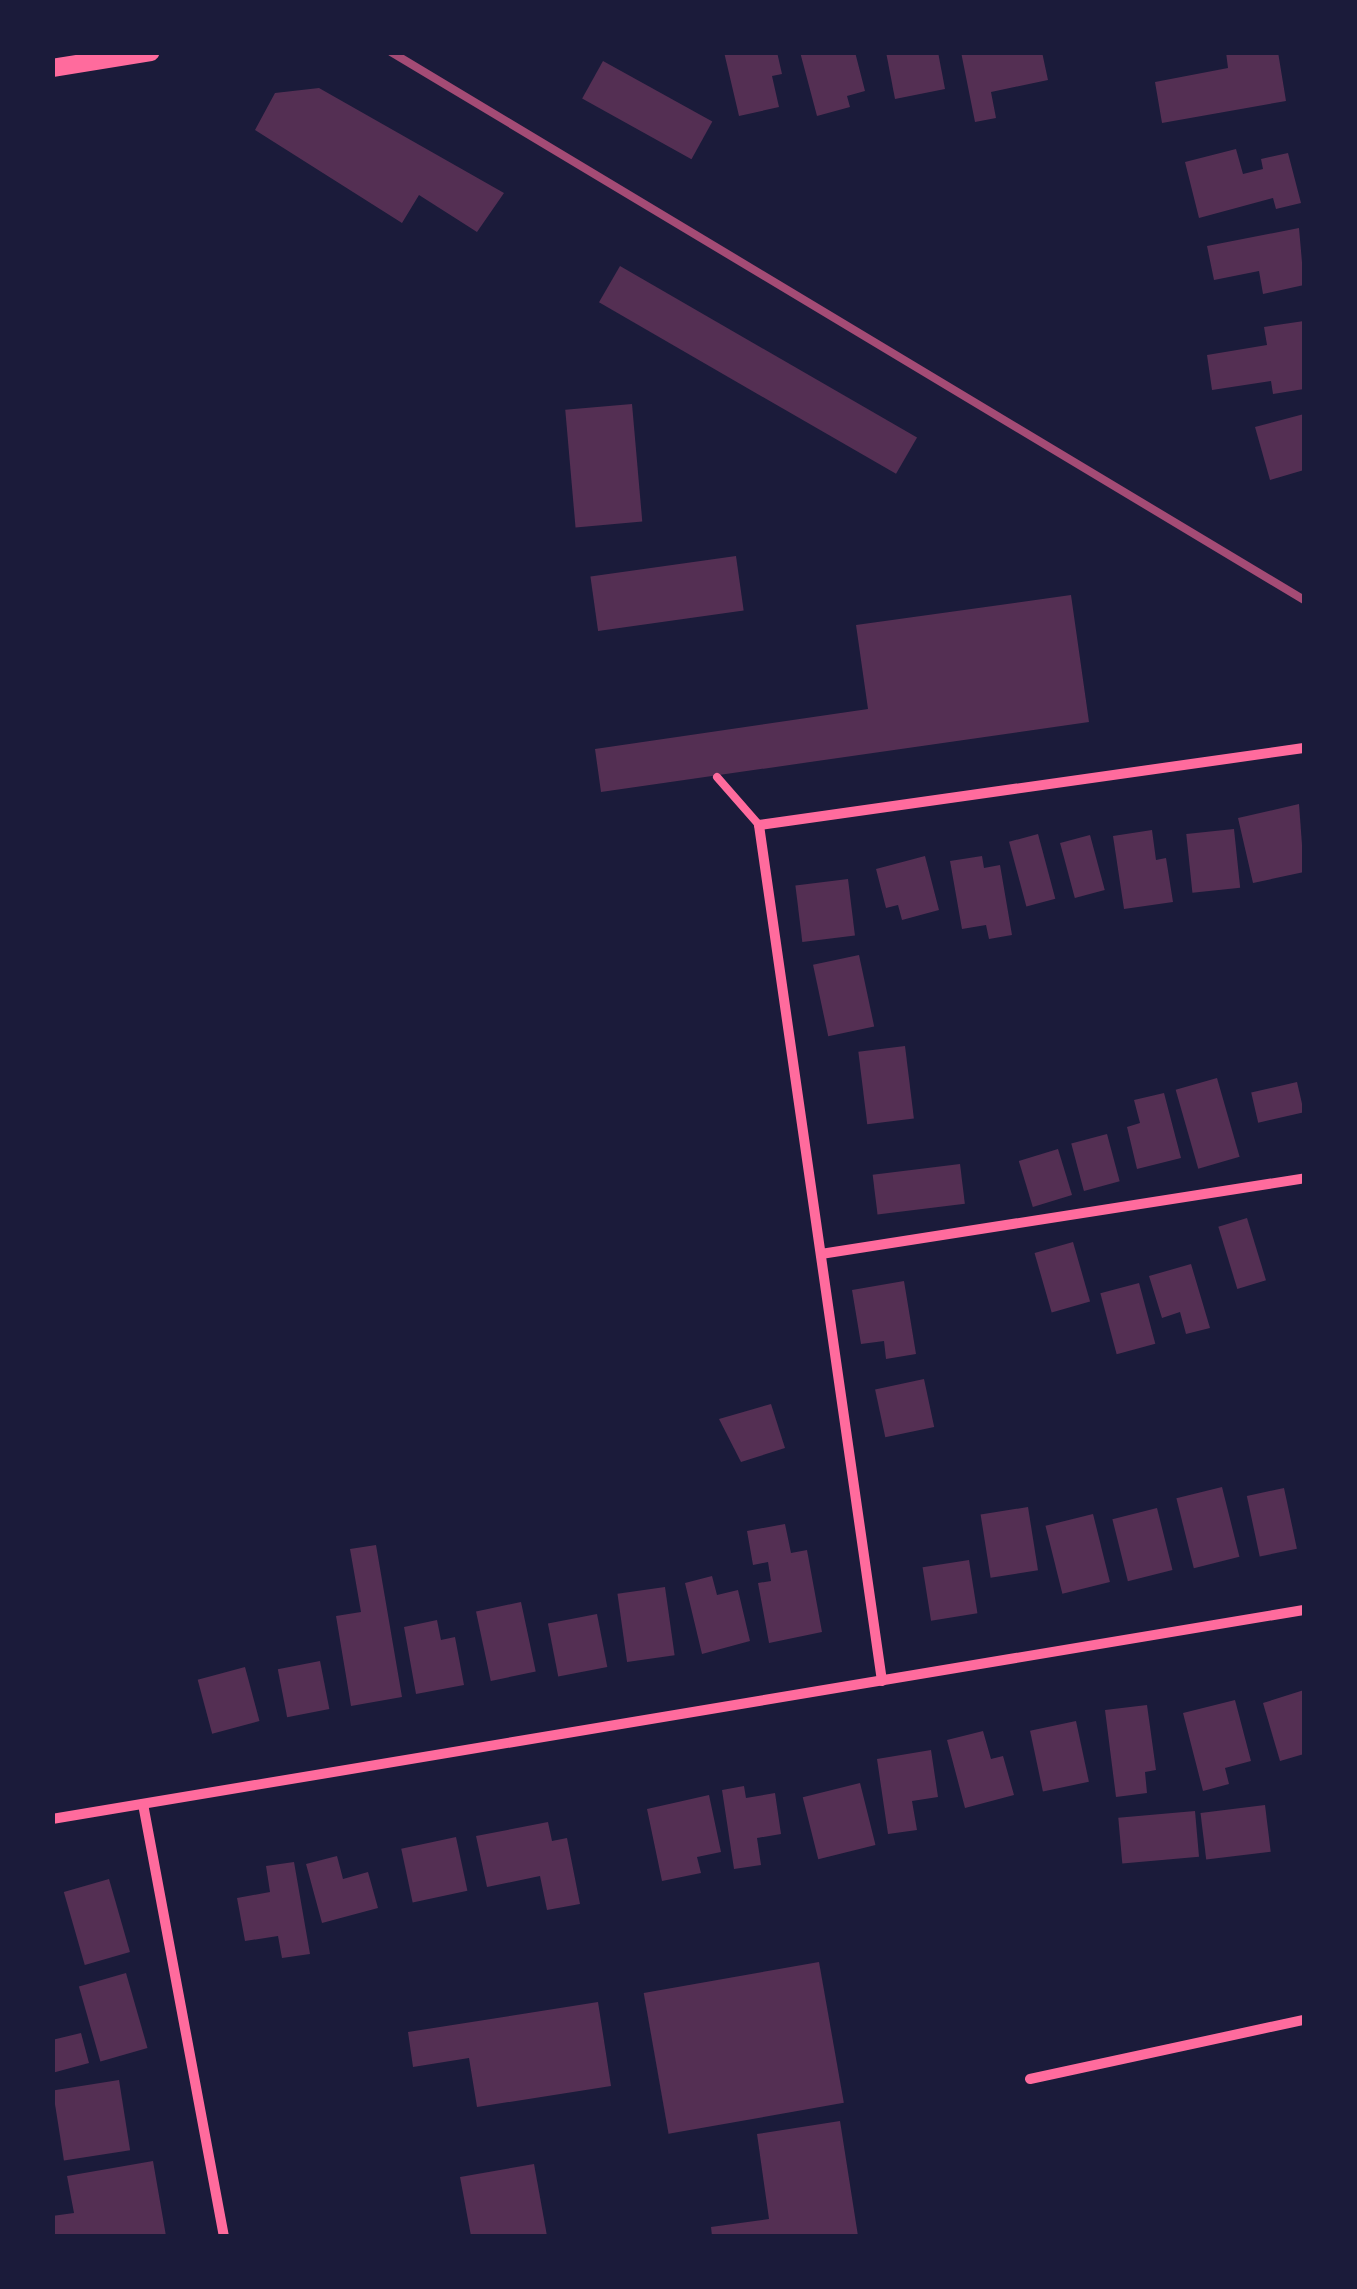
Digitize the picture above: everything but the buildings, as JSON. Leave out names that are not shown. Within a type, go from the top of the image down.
[{"type":"street","points":[[52,68],[151,52]]},
{"type":"street","points":[[882,1682],[759,826],[1304,748]]},
{"type":"street","points":[[820,1254],[1304,1178]]},
{"type":"street","points":[[52,1819],[1304,1610]]},
{"type":"street","points":[[143,1804],[224,2236]]},
{"type":"street","points":[[1030,2078],[1304,2020]]},
{"type":"lane","points":[[717,777],[759,826]]},
{"type":"railway","points":[[391,52],[1304,600]]}]
